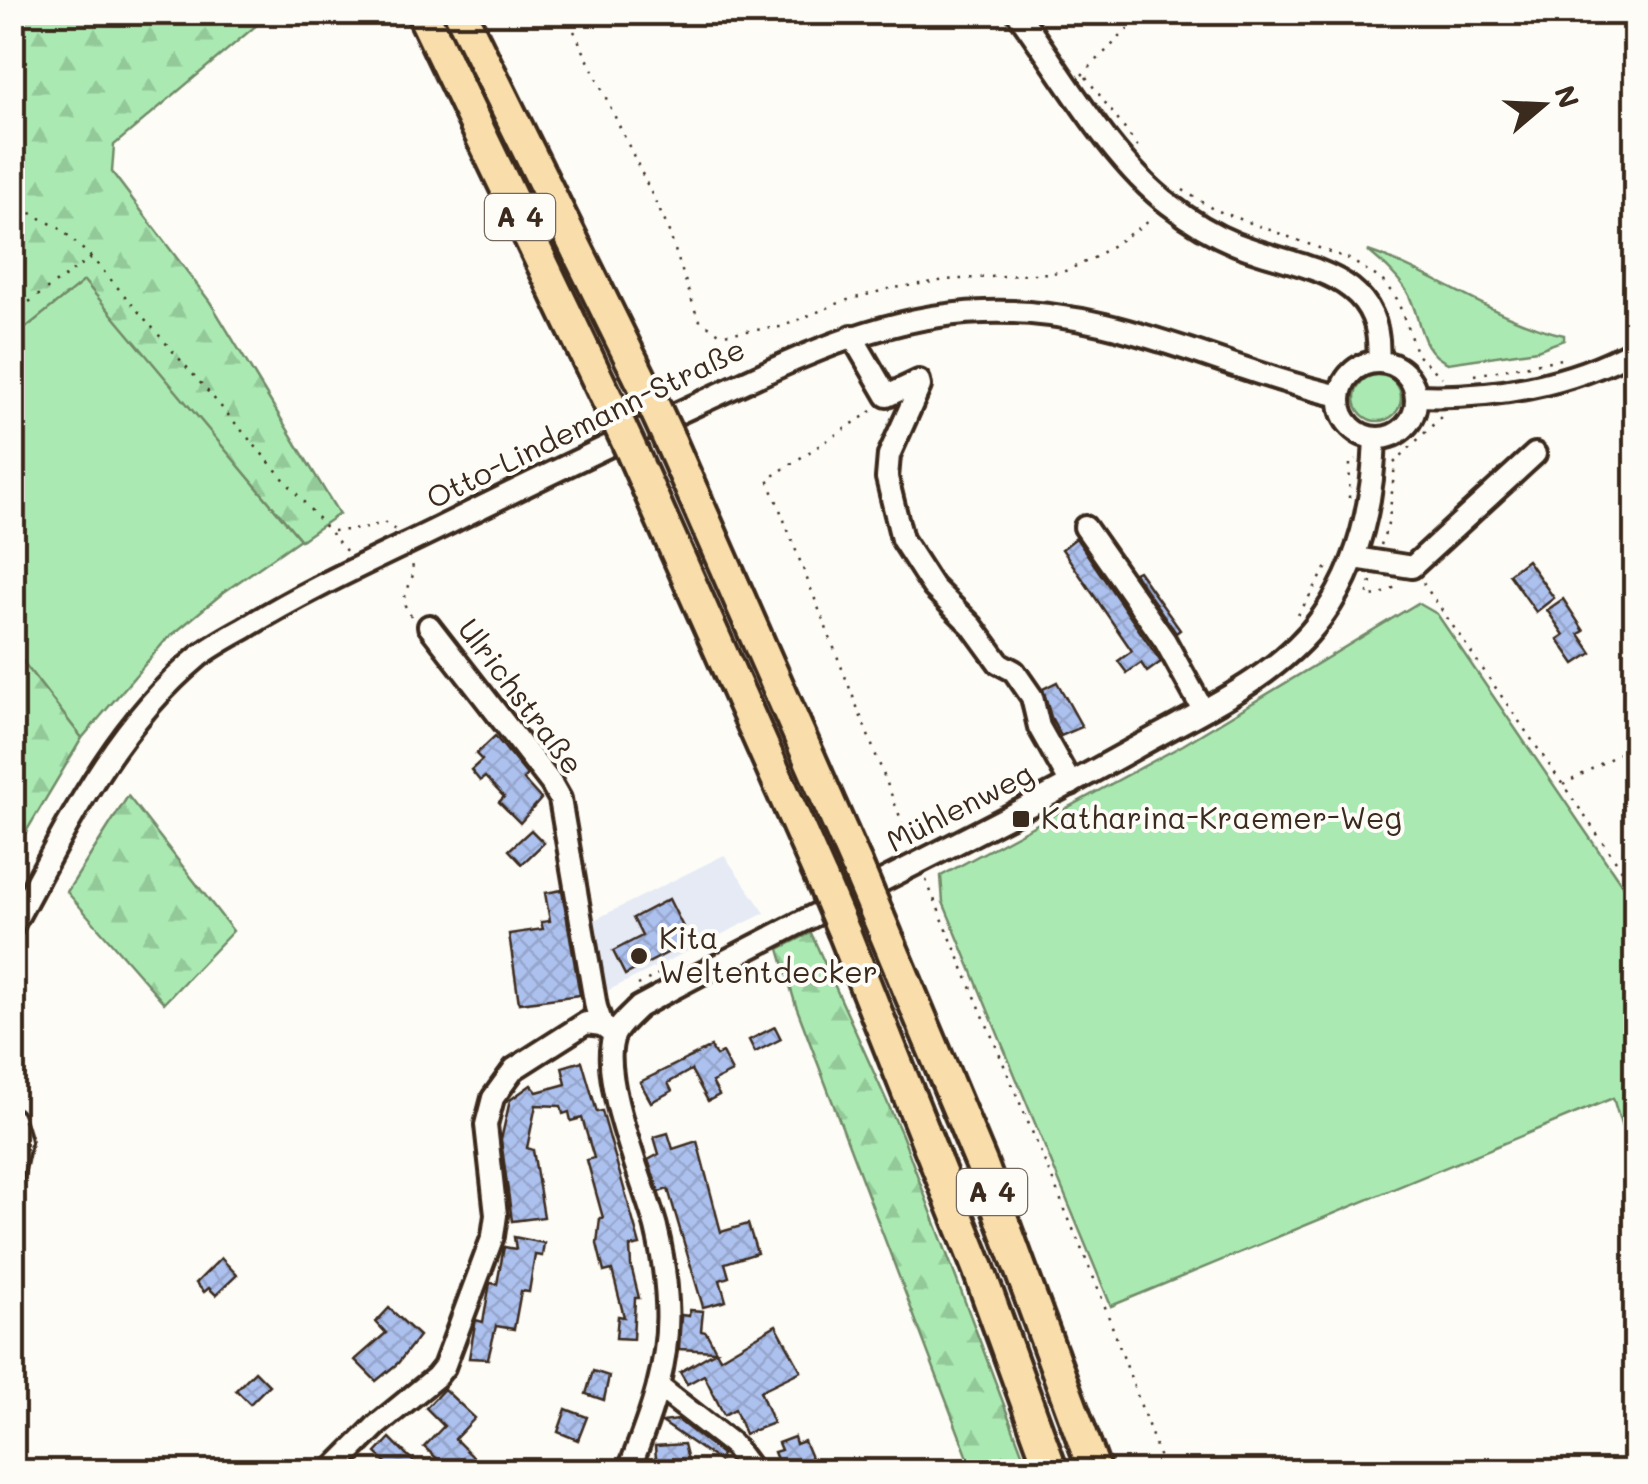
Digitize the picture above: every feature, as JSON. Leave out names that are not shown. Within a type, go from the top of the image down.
[{"type":"highway","name":"A 4","points":[[422,12],[633,454],[822,880],[978,1268],[1052,1472]]},
{"type":"highway","name":"A 4","points":[[460,12],[670,440],[856,864],[982,1165],[1095,1472]]},
{"type":"street","points":[[1017,12],[1076,79],[1128,164],[1169,205],[1234,242],[1339,278],[1370,306],[1380,337],[1378,362]]},
{"type":"street","name":"Otto-Lindemann-Straße","points":[[12,927],[97,772],[142,711],[200,655],[290,600],[803,354],[896,324],[982,312],[1089,319],[1140,332],[1250,372],[1340,396]]},
{"type":"street","points":[[852,336],[887,396],[918,381],[918,392],[890,455],[887,478],[902,539],[933,587],[972,626],[999,663],[1014,671],[1032,697],[1038,727],[1071,784]]},
{"type":"street","points":[[1416,396],[1492,394],[1571,378],[1636,349]]},
{"type":"street","points":[[1378,362],[1399,368],[1408,376],[1416,396],[1406,426],[1386,437],[1375,438],[1353,428],[1346,419],[1340,396],[1349,375],[1368,363],[1378,362]]},
{"type":"street","name":"Mühlenweg","points":[[608,1030],[638,1007],[1071,784],[1244,686],[1290,652],[1321,619],[1355,558],[1370,494],[1375,438]]},
{"type":"street","points":[[1355,558],[1412,567],[1535,454]]},
{"type":"street","points":[[1085,527],[1165,641],[1204,710]]},
{"type":"street","name":"Ulrichstraße","points":[[429,626],[551,782],[560,799],[608,1030]]},
{"type":"street","points":[[330,1472],[376,1425],[436,1377],[444,1366],[494,1236],[496,1215],[486,1143],[489,1111],[506,1078],[531,1057],[586,1023],[608,1030],[617,1100],[665,1271],[668,1308],[659,1388],[628,1472]]},
{"type":"street","points":[[12,1119],[19,1142],[12,1174]]},
{"type":"street","points":[[659,1388],[732,1444],[753,1472]]},
{"type":"path","points":[[565,12],[667,226],[698,319],[721,334],[781,327],[888,288],[1063,272],[1142,228]]},
{"type":"path","points":[[1144,12],[1076,79],[1148,160]]},
{"type":"path","points":[[1178,187],[1214,208],[1349,259],[1382,280],[1397,299],[1417,355],[1442,377],[1452,377]]},
{"type":"path","points":[[12,203],[61,230],[92,258],[332,531],[356,568]]},
{"type":"path","points":[[12,314],[92,258]]},
{"type":"path","points":[[1462,376],[1565,358]]},
{"type":"path","points":[[887,396],[878,407],[768,479],[919,863],[1100,1293],[1165,1472]]},
{"type":"path","points":[[332,531],[364,529],[384,522],[406,544],[414,572],[403,602],[414,620],[429,626]]},
{"type":"path","points":[[1412,567],[1636,890]]},
{"type":"path","points":[[1561,786],[1636,744]]},
{"type":"shaded area","name":"Kita Weltentdecker","points":[[724,855],[765,913],[605,992],[594,920]]},
{"type":"green space","points":[[13,12],[271,13],[114,145],[112,172],[210,302],[339,514],[301,540],[84,281],[13,338]]},
{"type":"green space","points":[[1368,251],[1515,319],[1564,335],[1564,340],[1537,350],[1448,363],[1425,341],[1402,284]]},
{"type":"green space","points":[[84,280],[300,539],[224,592],[165,641],[82,738],[13,649],[13,338]]},
{"type":"green space","points":[[1378,375],[1395,381],[1401,398],[1395,415],[1378,421],[1361,415],[1355,398],[1361,381]]},
{"type":"green space","points":[[1418,603],[1437,614],[1635,904],[1635,1171],[1613,1098],[1111,1306],[943,902],[941,876],[1183,745]]},
{"type":"green space","points":[[13,649],[82,738],[23,837],[13,826]]},
{"type":"green space","points":[[128,796],[233,931],[164,1003],[67,892]]},
{"type":"green space","points":[[811,933],[902,1135],[1029,1471],[973,1471],[796,1006],[779,949]]},
{"type":"building","points":[[1076,538],[1161,662],[1147,672],[1141,663],[1127,673],[1118,661],[1132,651],[1062,549]]},
{"type":"building","points":[[1527,560],[1554,598],[1536,612],[1509,574]]},
{"type":"building","points":[[1138,571],[1180,630],[1176,633],[1134,573]]},
{"type":"building","points":[[1563,599],[1584,631],[1579,634],[1592,653],[1575,664],[1558,639],[1564,635],[1547,610]]},
{"type":"building","points":[[1057,682],[1082,727],[1061,736],[1043,689]]},
{"type":"building","points":[[495,736],[541,799],[520,823],[499,802],[504,797],[485,777],[480,781],[471,770],[482,760],[476,754]]},
{"type":"building","points":[[531,830],[544,843],[522,864],[509,850]]},
{"type":"building","points":[[562,890],[580,995],[519,1003],[509,934],[543,929],[541,922],[550,921],[545,893]]},
{"type":"building","points":[[669,899],[690,941],[625,975],[613,951],[642,936],[633,918]]},
{"type":"building","points":[[775,1027],[781,1039],[755,1052],[749,1040]]},
{"type":"building","points":[[711,1047],[716,1056],[722,1053],[732,1072],[712,1082],[719,1095],[708,1101],[691,1070],[668,1083],[672,1091],[651,1102],[640,1082]]},
{"type":"building","points":[[582,1061],[597,1112],[602,1111],[640,1245],[630,1247],[639,1298],[635,1298],[633,1339],[616,1338],[618,1316],[624,1317],[612,1270],[604,1272],[597,1244],[603,1218],[587,1160],[594,1158],[582,1118],[571,1121],[569,1112],[563,1114],[561,1106],[536,1105],[527,1148],[533,1150],[544,1217],[512,1221],[501,1140],[510,1100],[531,1085],[537,1092],[566,1084],[562,1067]]},
{"type":"building","points":[[668,1133],[673,1149],[697,1141],[721,1232],[748,1224],[757,1253],[725,1263],[729,1277],[720,1280],[726,1301],[703,1307],[668,1189],[659,1192],[648,1160],[659,1154],[654,1137]]},
{"type":"building","points":[[514,1237],[544,1243],[542,1256],[535,1255],[529,1292],[521,1291],[514,1329],[496,1326],[488,1359],[469,1358],[476,1320],[483,1322],[490,1283],[497,1284],[504,1247],[516,1249]]},
{"type":"building","points":[[221,1258],[237,1275],[216,1295],[209,1288],[204,1292],[196,1283]]},
{"type":"building","points":[[389,1308],[419,1336],[398,1363],[376,1381],[355,1360],[386,1333],[376,1322]]},
{"type":"building","points":[[690,1310],[703,1311],[701,1331],[706,1332],[720,1358],[776,1325],[801,1371],[760,1391],[773,1423],[745,1434],[735,1409],[724,1415],[704,1375],[687,1384],[680,1372],[716,1351],[679,1349],[681,1315],[689,1316]]},
{"type":"building","points":[[255,1371],[269,1385],[250,1404],[236,1390]]},
{"type":"building","points":[[593,1371],[609,1376],[604,1400],[586,1394]]},
{"type":"building","points":[[444,1389],[475,1418],[455,1439],[474,1458],[461,1472],[452,1472],[424,1447],[444,1426],[426,1408]]},
{"type":"building","points":[[566,1409],[587,1417],[578,1440],[558,1432]]},
{"type":"building","points":[[678,1420],[722,1454],[719,1461],[662,1422]]},
{"type":"building","points":[[794,1437],[796,1444],[804,1441],[817,1472],[782,1472],[774,1452],[781,1450],[778,1443]]},
{"type":"building","points":[[390,1438],[424,1472],[395,1472],[376,1453]]},
{"type":"building","points":[[684,1444],[691,1472],[657,1472],[655,1446]]},
{"type":"place","name":"Katharina-Kraemer-Weg","points":[[1021,819]]},
{"type":"place","name":"Kita Weltentdecker","points":[[639,956]]}]
